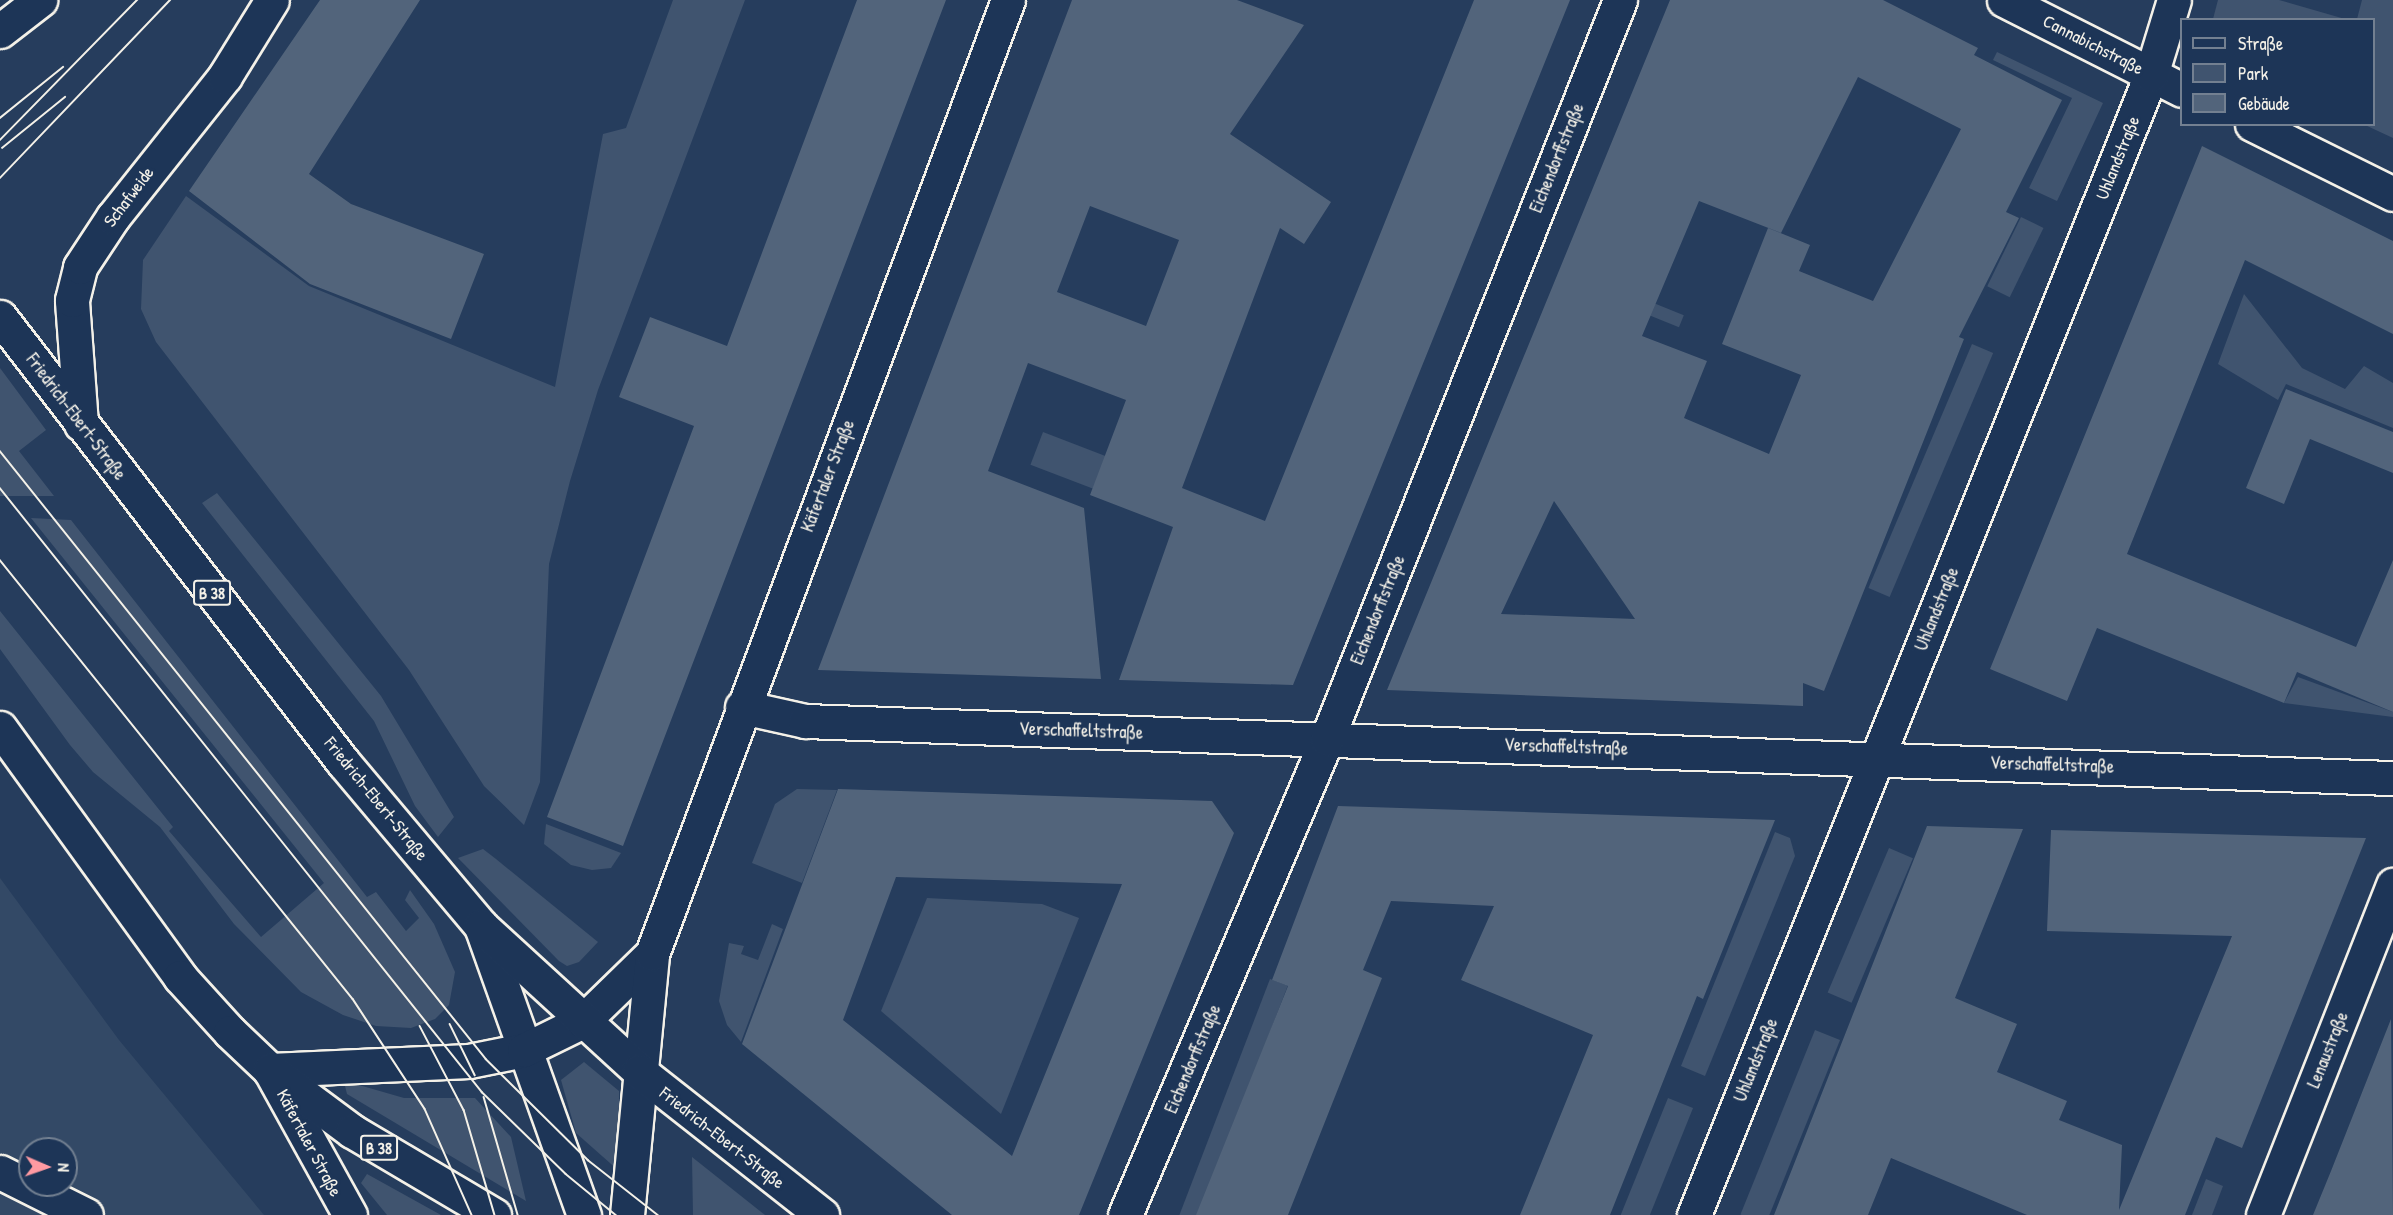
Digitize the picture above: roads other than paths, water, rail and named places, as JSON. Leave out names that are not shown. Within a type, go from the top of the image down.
[{"type":"street","points":[[0,32],[40,0]]},
{"type":"street","name":"Schafweide","points":[[81,424],[72,300],[80,267],[113,217],[225,75],[272,0]]},
{"type":"street","name":"Käfertaler Straße","points":[[627,1215],[652,954],[716,788],[741,706],[1008,0]]},
{"type":"street","name":"Eichendorffstraße","points":[[1125,1215],[1253,920],[1327,739],[1620,0]]},
{"type":"street","name":"Cannabichstraße","points":[[2004,0],[2180,90]]},
{"type":"street","name":"Uhlandstraße","points":[[1694,1215],[2151,75],[2174,0]]},
{"type":"street","points":[[2256,126],[2393,194]]},
{"type":"street","name":"Friedrich-Ebert-Straße","points":[[0,316],[81,424],[344,762],[481,926],[639,1071],[822,1215]]},
{"type":"street","name":"Verschaffeltstraße","points":[[741,706],[805,721],[2393,778]]},
{"type":"street","name":"B 38","points":[[0,728],[180,977],[270,1070],[352,1131],[494,1215]]},
{"type":"street","name":"Lenaustraße","points":[[2263,1215],[2393,885]]},
{"type":"street","points":[[481,926],[584,1215]]},
{"type":"street","name":"Käfertaler Straße","points":[[351,1215],[270,1070],[469,1061],[524,1050],[583,1021],[652,954]]},
{"type":"street","points":[[0,1172],[86,1215]]},
{"type":"tram line","points":[[0,140],[137,0]]},
{"type":"tram line","points":[[0,178],[170,0]]},
{"type":"tram line","points":[[0,118],[63,67]]},
{"type":"tram line","points":[[2,148],[65,97]]},
{"type":"tram line","points":[[0,451],[486,1059],[588,1160],[658,1215]]},
{"type":"tram line","points":[[0,488],[482,1092],[566,1174],[616,1215]]},
{"type":"tram line","points":[[0,560],[353,999],[425,1109],[472,1215]]},
{"type":"tram line","points":[[450,1024],[475,1075]]},
{"type":"tram line","points":[[420,1026],[464,1110],[495,1215]]},
{"type":"tram line","points":[[484,1097],[518,1215]]}]
